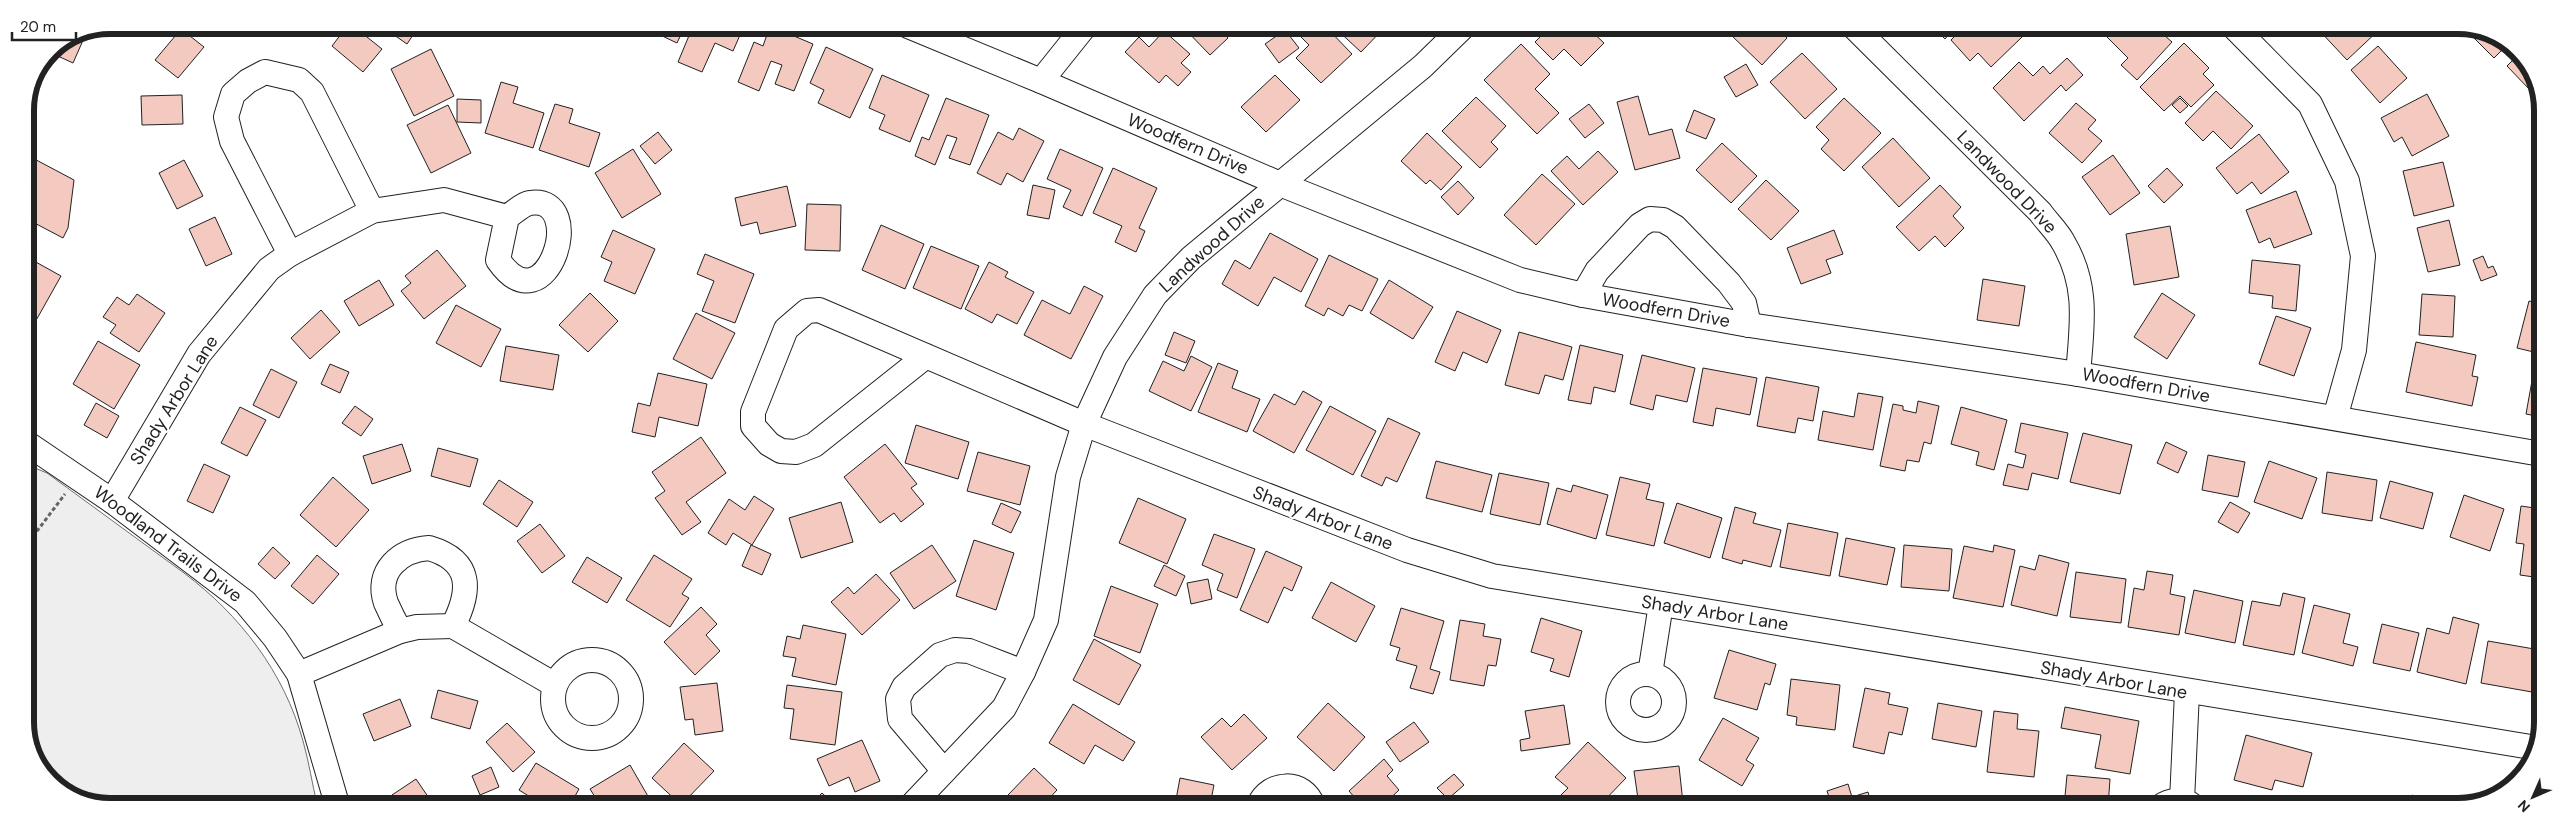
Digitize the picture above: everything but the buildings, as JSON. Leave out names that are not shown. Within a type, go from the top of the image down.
[{"type":"street","name":"Woodfern Drive","points":[[928,34],[1041,80],[1280,184],[1520,280],[1583,295],[1748,325],[2078,374],[2534,453]]},
{"type":"street","points":[[1041,80],[1078,34]]},
{"type":"street","name":"Landwood Drive","points":[[919,798],[1004,708],[1023,672],[1046,620],[1068,477],[1084,424],[1115,357],[1155,295],[1191,258],[1423,66],[1456,34]]},
{"type":"street","name":"Landwood Drive","points":[[1861,34],[2040,212],[2063,242],[2078,274],[2084,302],[2078,374]]},
{"type":"street","points":[[2241,34],[2310,104],[2346,181],[2363,256],[2354,350],[2335,418]]},
{"type":"street","points":[[290,254],[232,140],[226,118],[233,94],[248,81],[265,72],[299,80],[312,92],[372,211]]},
{"type":"street","name":"Shady Arbor Lane","points":[[112,501],[199,354],[269,269],[290,254],[372,211],[444,200],[507,217]]},
{"type":"street","name":"Woodfern Drive","points":[[1583,295],[1597,271],[1640,225],[1650,220],[1663,220],[1675,227],[1729,283],[1744,303],[1748,325]]},
{"type":"street","name":"Shady Arbor Lane","points":[[926,356],[814,445],[796,452],[781,451],[770,444],[754,426],[753,412],[786,329],[807,312],[819,310],[926,356],[1084,424],[1407,550],[1492,576],[2187,692],[2530,747]]},
{"type":"street","name":"Woodland Trails Drive","points":[[34,445],[112,501],[245,602],[275,638],[299,674],[335,798]]},
{"type":"street","points":[[400,631],[386,602],[384,588],[386,575],[393,563],[403,554],[416,549],[429,548],[443,552],[454,560],[462,571],[466,584],[466,598],[453,626]]},
{"type":"street","points":[[1650,674],[1662,604]]},
{"type":"street","points":[[299,674],[400,631],[417,627],[453,626],[555,685]]},
{"type":"street","points":[[944,771],[900,719],[898,699],[904,687],[940,655],[955,650],[969,651],[1023,672]]},
{"type":"street","points":[[2179,798],[2187,692]]},
{"type":"street","points":[[1264,798],[1268,792],[1277,787],[1287,786],[1297,788],[1305,793],[1308,798]]},
{"type":"path","points":[[34,535],[78,477]]},
{"type":"shaded area","points":[[34,468],[47,473],[184,573],[224,607],[241,626],[272,669],[295,716],[305,749],[316,798],[100,798],[81,792],[60,779],[44,760],[35,737],[34,727]]}]
